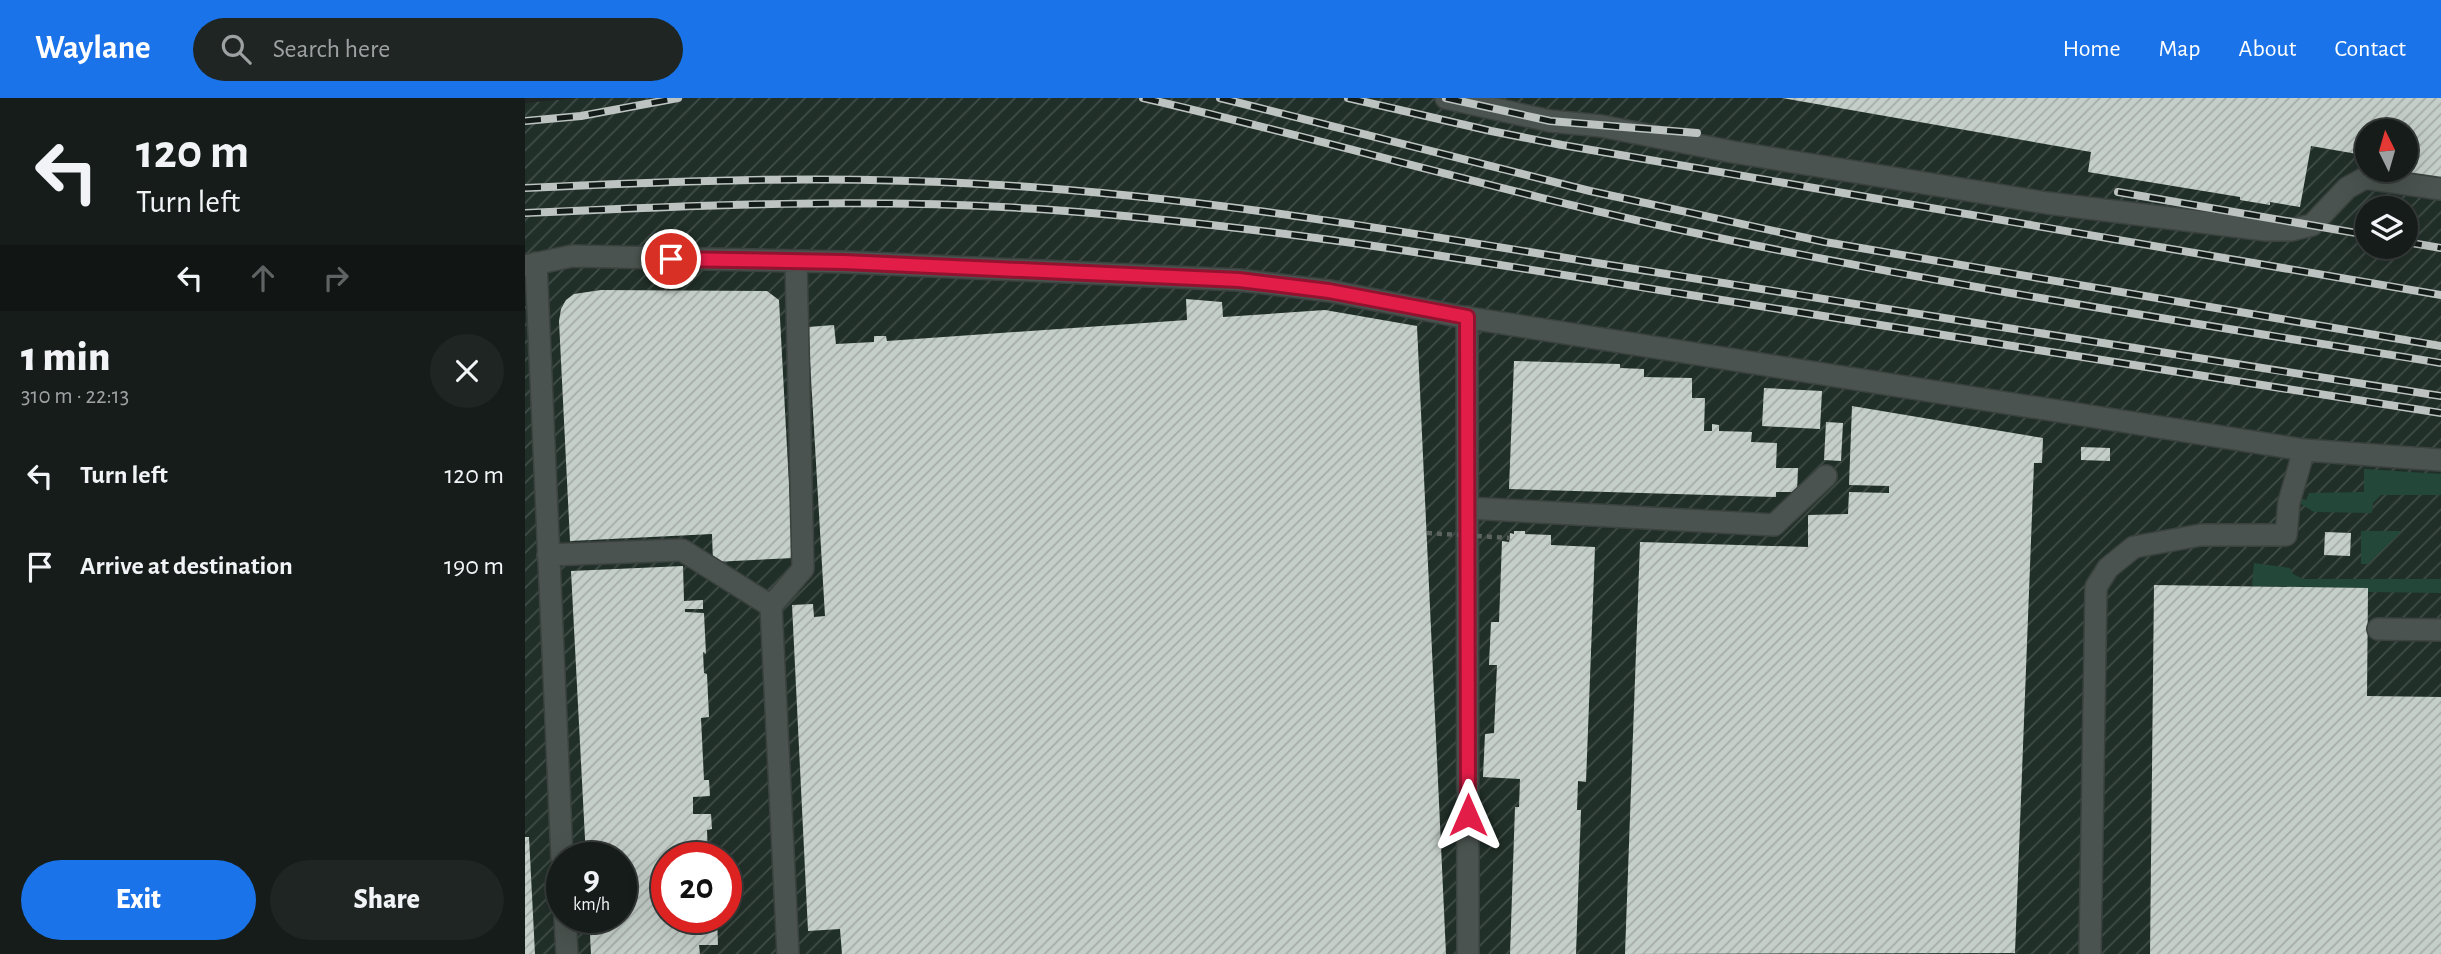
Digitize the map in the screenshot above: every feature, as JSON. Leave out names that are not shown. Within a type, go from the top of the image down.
[{"type":"lane","points":[[1446,98],[1551,121],[1601,126],[1733,152],[2034,201],[2266,230],[2291,230],[2312,225],[2347,188],[2365,178],[2441,189]]},
{"type":"lane","points":[[561,842],[548,555],[530,264],[572,256],[796,261],[1239,280],[1329,291],[1467,317],[2304,450],[2441,460]]},
{"type":"lane","points":[[787,954],[771,606],[803,569],[796,261]]},
{"type":"lane","points":[[1467,317],[1468,954]]},
{"type":"lane","points":[[2090,954],[2096,587],[2108,568],[2134,547],[2201,535],[2286,535],[2289,502],[2304,450]]},
{"type":"lane","points":[[1468,509],[1774,525],[1826,476]]},
{"type":"lane","points":[[548,555],[682,550],[771,606]]},
{"type":"lane","points":[[2378,629],[2441,630]]},
{"type":"lane","points":[[566,933],[567,954]]},
{"type":"path","points":[[1427,533],[1510,538]]},
{"type":"shaded area","points":[[579,98],[2441,98],[2441,954],[525,954],[525,103]]},
{"type":"green space","points":[[2364,469],[2441,474],[2441,495],[2381,495],[2373,503],[2372,513],[2314,512],[2301,504],[2300,498],[2306,500],[2309,493],[2364,492]]},
{"type":"green space","points":[[2361,531],[2402,531],[2368,564],[2361,564]]},
{"type":"green space","points":[[2254,563],[2290,568],[2293,574],[2303,579],[2441,579],[2441,593],[2368,592],[2368,588],[2252,586]]},
{"type":"building","points":[[1782,98],[2441,98],[2441,179],[2419,175],[2419,119],[2355,119],[2355,154],[2311,146],[2300,207],[2270,202],[2270,205],[2240,200],[2240,197],[2088,172],[2091,152]]},
{"type":"building","points":[[601,290],[767,291],[779,300],[793,558],[713,562],[712,534],[570,541],[559,321],[566,300],[574,294]]},
{"type":"building","points":[[1186,299],[1222,302],[1223,317],[1325,310],[1417,326],[1446,954],[842,954],[840,929],[808,931],[792,605],[813,604],[814,617],[825,616],[808,327],[834,325],[836,344],[874,342],[874,336],[886,336],[887,341],[1187,320]]},
{"type":"building","points":[[1514,361],[1620,364],[1620,368],[1644,369],[1644,377],[1692,378],[1692,398],[1705,398],[1704,431],[1712,431],[1712,424],[1719,425],[1719,431],[1752,432],[1751,442],[1777,443],[1776,468],[1798,468],[1797,492],[1776,492],[1776,497],[1509,489]]},
{"type":"building","points":[[1764,388],[1822,391],[1820,429],[1762,426]]},
{"type":"building","points":[[1852,406],[2043,438],[2042,463],[2034,463],[2015,953],[1625,954],[1640,542],[1808,547],[1808,515],[1848,514],[1849,492],[1889,493],[1889,486],[1849,485]]},
{"type":"building","points":[[1826,422],[1843,423],[1841,461],[1824,460]]},
{"type":"building","points":[[2081,447],[2110,448],[2110,461],[2081,460]]},
{"type":"building","points":[[1514,531],[1551,535],[1551,545],[1595,547],[1586,782],[1578,781],[1577,810],[1581,810],[1576,954],[1510,954],[1515,807],[1519,807],[1520,779],[1483,777],[1485,734],[1494,733],[1497,665],[1489,665],[1491,622],[1499,622],[1502,541],[1509,542],[1510,533],[1514,534]]},
{"type":"building","points":[[2325,532],[2351,533],[2350,556],[2324,555]]},
{"type":"building","points":[[683,566],[684,601],[703,600],[703,609],[685,609],[685,612],[704,613],[704,673],[707,674],[709,717],[701,718],[704,780],[709,780],[710,796],[693,797],[693,814],[711,814],[712,829],[707,830],[707,842],[651,842],[651,933],[718,933],[718,945],[699,945],[700,954],[591,954],[590,933],[637,933],[637,842],[585,842],[571,571]]},
{"type":"building","points":[[2154,585],[2368,588],[2367,696],[2441,697],[2441,954],[2150,954]]},
{"type":"building","points":[[525,837],[529,837],[535,954],[525,954]]},
{"type":"railway","points":[[525,121],[581,116],[678,98]]},
{"type":"railway","points":[[1143,98],[1630,219],[1792,253],[2070,303],[2441,363]]},
{"type":"railway","points":[[1220,98],[1590,191],[1825,242],[2441,346]]},
{"type":"railway","points":[[1348,98],[1562,145],[2441,295]]},
{"type":"railway","points":[[1446,98],[1550,121],[1697,133]]},
{"type":"railway","points":[[525,188],[810,179],[924,181],[1136,196],[1367,226],[2441,396]]},
{"type":"railway","points":[[2118,192],[2355,233]]},
{"type":"railway","points":[[525,213],[718,205],[911,204],[1039,209],[1201,224],[1443,256],[2441,413]]},
{"type":"railway","points":[[2418,244],[2441,248]]},
{"type":"route","points":[[671,259],[844,262],[1239,280],[1329,291],[1467,317],[1468,815]]}]
